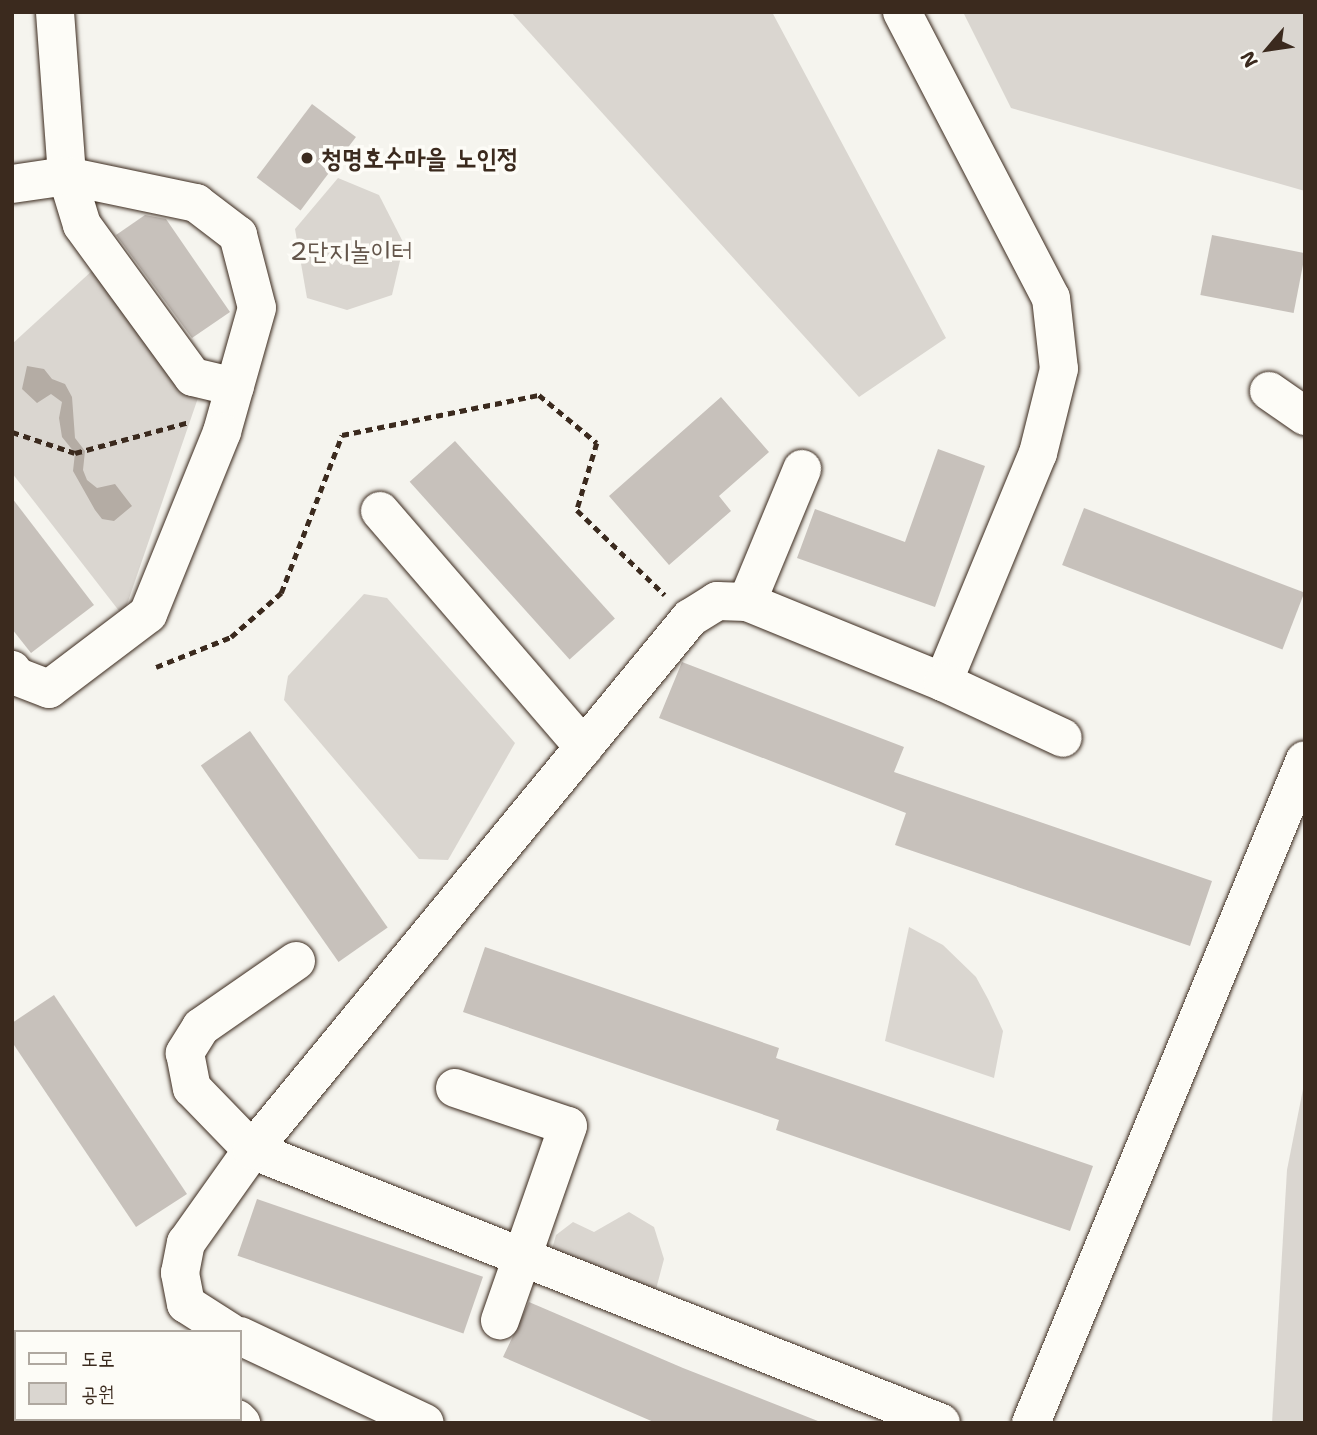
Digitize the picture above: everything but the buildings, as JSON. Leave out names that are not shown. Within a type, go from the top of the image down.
[{"type":"lane","points":[[55,12],[68,176],[82,225],[193,377],[231,399]]},
{"type":"lane","points":[[902,12],[1051,298],[1059,369],[1038,453],[943,682]]},
{"type":"lane","points":[[12,184],[68,176],[197,203],[238,235],[257,308],[231,399],[148,614],[49,689],[17,677],[12,670]]},
{"type":"lane","points":[[1269,391],[1305,416]]},
{"type":"lane","points":[[747,602],[802,469]]},
{"type":"lane","points":[[380,511],[584,747]]},
{"type":"lane","points":[[225,1330],[186,1304],[180,1273],[186,1243],[252,1150],[690,618],[717,601],[747,602],[943,682],[1063,738]]},
{"type":"lane","points":[[1031,1423],[1305,760]]},
{"type":"lane","points":[[296,961],[201,1027],[185,1053],[192,1088],[252,1150],[941,1423]]},
{"type":"lane","points":[[454,1088],[568,1126],[500,1320]]},
{"type":"lane","points":[[242,1340],[381,1414],[425,1423]]},
{"type":"path","points":[[156,667],[231,637],[281,593],[342,435],[539,395],[597,443],[577,510],[690,618]]},
{"type":"path","points":[[12,432],[75,453],[231,399]]},
{"type":"green space","points":[[511,12],[772,12],[946,338],[859,397]]},
{"type":"green space","points":[[963,12],[1305,12],[1305,191],[1011,108]]},
{"type":"green space","name":"2단지놀이터","points":[[338,178],[379,195],[404,244],[392,295],[347,310],[307,298],[295,229]]},
{"type":"green space","points":[[94,269],[200,392],[123,616],[12,473],[12,344]]},
{"type":"green space","points":[[364,594],[387,598],[515,743],[448,860],[419,859],[284,700],[288,676]]},
{"type":"green space","points":[[909,927],[943,945],[976,977],[1003,1031],[994,1078],[885,1041]]},
{"type":"green space","points":[[1305,1079],[1305,1423],[1272,1423],[1287,1170]]},
{"type":"green space","points":[[629,1212],[654,1227],[664,1259],[655,1293],[551,1253],[556,1235],[573,1222],[594,1232]]},
{"type":"green space","points":[[12,1348],[14,1421],[76,1423],[12,1423]]},
{"type":"shaded area","points":[[27,366],[44,369],[52,379],[65,384],[72,397],[75,438],[85,451],[83,470],[87,480],[97,488],[115,484],[132,506],[114,521],[102,519],[73,471],[75,453],[62,437],[59,418],[62,402],[51,394],[37,403],[22,389]]},
{"type":"place","name":"청명호수마을 노인정","points":[[307,158]]}]
